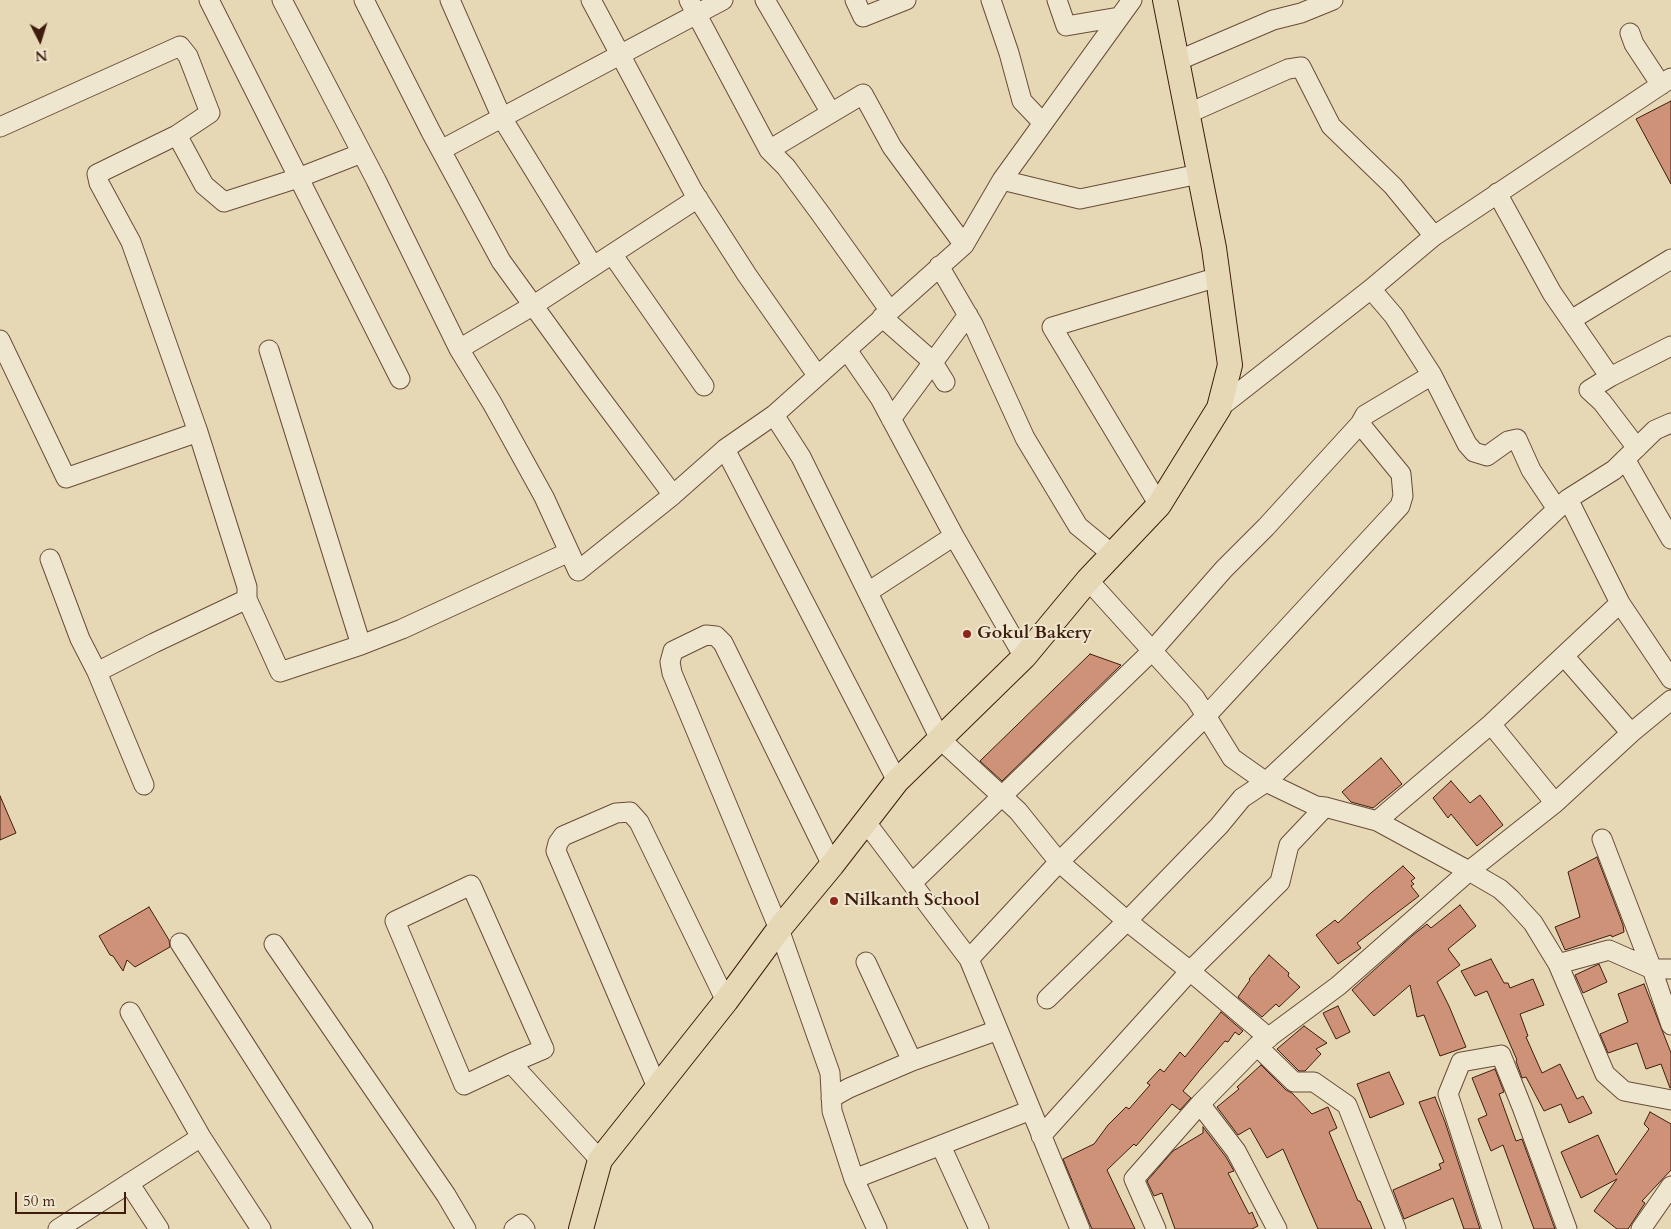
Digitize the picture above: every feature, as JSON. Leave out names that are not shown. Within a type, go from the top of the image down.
[{"type":"main road","points":[[581,1229],[600,1160],[726,1001],[779,929],[832,865],[897,781],[1024,657],[1088,580],[1159,505],[1219,408],[1230,365],[1218,277],[1165,0]]},
{"type":"street","points":[[208,0],[400,379]]},
{"type":"street","points":[[282,0],[362,153],[458,349],[492,403],[535,480],[578,571],[674,495],[724,449],[774,415],[964,245],[1002,180],[1132,0]]},
{"type":"street","points":[[364,0],[441,150],[501,261],[590,384],[674,495]]},
{"type":"street","points":[[450,0],[502,118],[593,266]]},
{"type":"street","points":[[592,0],[698,198],[747,275],[817,375]]},
{"type":"street","points":[[441,150],[620,55],[693,7],[723,0]]},
{"type":"street","points":[[765,0],[831,112]]},
{"type":"street","points":[[856,0],[863,17],[906,0]]},
{"type":"street","points":[[991,0],[1009,53],[1022,101],[1042,123]]},
{"type":"street","points":[[1056,0],[1066,26],[1119,17]]},
{"type":"street","points":[[1177,61],[1273,20],[1333,0]]},
{"type":"street","points":[[693,7],[769,150],[786,167],[820,212],[886,314],[932,361],[945,382]]},
{"type":"street","points":[[1219,408],[1371,289],[1434,236],[1666,81],[1634,44],[1630,32]]},
{"type":"street","points":[[0,127],[180,46],[188,56],[210,113],[177,135],[97,174],[99,184],[131,242],[198,432],[247,587],[246,599],[280,672],[361,646],[402,630],[569,552]]},
{"type":"street","points":[[1188,114],[1288,69],[1301,68],[1331,126],[1393,186],[1434,236]]},
{"type":"street","points":[[769,150],[863,94],[892,147],[964,245]]},
{"type":"street","points":[[177,135],[204,185],[224,202],[298,178],[362,153]]},
{"type":"street","points":[[1002,180],[1080,199],[1199,174]]},
{"type":"street","points":[[1497,194],[1552,293],[1610,377]]},
{"type":"street","points":[[458,349],[534,305],[698,198]]},
{"type":"street","points":[[612,254],[704,386]]},
{"type":"street","points":[[1571,320],[1671,260]]},
{"type":"street","points":[[939,266],[968,315],[1025,438],[1078,526],[1112,554]]},
{"type":"street","points":[[1159,505],[1052,327],[1218,277]]},
{"type":"street","points":[[1371,289],[1394,316],[1432,375],[1467,444],[1474,452],[1487,456],[1508,441],[1517,439],[1531,470],[1563,504],[1620,603],[1671,678]]},
{"type":"street","points":[[891,419],[932,361],[968,315]]},
{"type":"street","points":[[0,340],[66,478],[198,432]]},
{"type":"street","points":[[1671,346],[1610,377],[1590,390],[1602,402],[1631,453],[1671,539]]},
{"type":"street","points":[[269,350],[361,646]]},
{"type":"street","points":[[846,350],[880,398],[954,536],[1024,657]]},
{"type":"street","points":[[912,883],[1152,651],[1224,569],[1266,527],[1360,424],[1365,415],[1432,375]]},
{"type":"street","points":[[774,415],[801,457],[940,739],[1018,811],[1060,862],[1126,921],[1190,971],[1263,1042],[1294,1082],[1314,1082],[1347,1105],[1396,1229]]},
{"type":"street","points":[[969,959],[1060,862],[1206,716],[1400,506],[1404,496],[1401,474],[1360,424]]},
{"type":"street","points":[[1047,999],[1219,826],[1242,798],[1266,782],[1563,504],[1614,470],[1655,430],[1671,424]]},
{"type":"street","points":[[724,449],[897,781]]},
{"type":"street","points":[[868,592],[954,536]]},
{"type":"street","points":[[50,559],[80,640],[97,672],[144,785]]},
{"type":"street","points":[[1088,580],[1195,698],[1232,758],[1266,782],[1316,806],[1377,821],[1500,889],[1522,910],[1542,936],[1558,964],[1604,1074],[1624,1091],[1671,1100]]},
{"type":"street","points":[[97,672],[246,599]]},
{"type":"street","points":[[1377,821],[1492,724],[1620,603]]},
{"type":"street","points":[[832,865],[723,643],[716,636],[706,635],[674,651],[670,662],[672,673],[779,929],[830,1072],[832,1111],[854,1179],[877,1229]]},
{"type":"street","points":[[1564,656],[1631,733]]},
{"type":"street","points":[[1156,1229],[1134,1180],[1200,1104],[1263,1042],[1338,986],[1469,871],[1555,803],[1631,733],[1671,700]]},
{"type":"street","points":[[1492,724],[1555,803]]},
{"type":"street","points":[[1041,1136],[1190,971],[1280,882],[1289,845],[1325,807]]},
{"type":"street","points":[[657,1088],[559,860],[556,851],[558,843],[564,836],[616,813],[630,812],[640,822],[726,1001]]},
{"type":"street","points":[[865,821],[969,959],[1080,1229]]},
{"type":"street","points":[[1602,840],[1652,969],[1671,1025]]},
{"type":"street","points":[[470,885],[544,1049],[511,1063],[464,1085],[395,921],[470,885]]},
{"type":"street","points":[[180,943],[363,1229]]},
{"type":"street","points":[[274,944],[446,1195],[466,1229]]},
{"type":"street","points":[[1558,964],[1608,950],[1652,969],[1671,969]]},
{"type":"street","points":[[866,962],[912,1062]]},
{"type":"street","points":[[130,1012],[201,1137],[261,1229]]},
{"type":"street","points":[[831,1098],[849,1088],[912,1062],[998,1030]]},
{"type":"street","points":[[1492,1229],[1448,1094],[1461,1062],[1502,1055],[1567,1229]]},
{"type":"street","points":[[511,1063],[600,1160]]},
{"type":"street","points":[[1200,1104],[1236,1151],[1277,1229]]},
{"type":"street","points":[[854,1179],[1031,1110]]},
{"type":"street","points":[[58,1229],[201,1137]]},
{"type":"street","points":[[942,1146],[979,1229]]},
{"type":"street","points":[[129,1184],[159,1229]]},
{"type":"street","points":[[1641,1229],[1671,1186]]},
{"type":"street","points":[[514,1229],[521,1224],[525,1229]]},
{"type":"building","points":[[1671,101],[1671,184],[1636,119]]},
{"type":"building","points":[[1090,654],[1121,665],[1002,781],[980,761]]},
{"type":"building","points":[[1381,758],[1402,784],[1373,808],[1351,802],[1342,792]]},
{"type":"building","points":[[1451,781],[1470,803],[1480,795],[1503,825],[1477,846],[1451,814],[1448,818],[1433,798]]},
{"type":"building","points":[[0,796],[16,833],[0,840]]},
{"type":"building","points":[[1597,857],[1624,932],[1565,950],[1555,927],[1580,917],[1568,872]]},
{"type":"building","points":[[1403,866],[1415,878],[1411,881],[1414,884],[1411,886],[1419,896],[1357,943],[1361,948],[1338,964],[1316,935],[1335,920],[1338,923]]},
{"type":"building","points":[[1460,905],[1476,926],[1448,949],[1460,965],[1437,982],[1466,1047],[1440,1056],[1424,1015],[1417,1017],[1410,985],[1374,1016],[1352,990],[1413,935],[1427,924],[1431,928]]},
{"type":"building","points":[[149,907],[169,940],[170,947],[135,967],[127,960],[123,971],[113,956],[110,955],[99,936]]},
{"type":"building","points":[[1269,955],[1289,973],[1288,976],[1300,987],[1279,1007],[1276,1004],[1262,1017],[1238,997],[1249,979]]},
{"type":"building","points":[[1491,959],[1504,983],[1508,983],[1510,988],[1533,979],[1544,1005],[1520,1014],[1528,1036],[1526,1037],[1542,1073],[1560,1064],[1577,1099],[1583,1096],[1592,1113],[1569,1123],[1561,1104],[1544,1111],[1526,1077],[1522,1078],[1517,1060],[1487,991],[1475,996],[1461,971]]},
{"type":"building","points":[[1599,964],[1607,982],[1583,993],[1575,975]]},
{"type":"building","points":[[1644,984],[1671,1053],[1671,1088],[1661,1064],[1646,1069],[1637,1043],[1608,1053],[1600,1034],[1628,1022],[1618,994]]},
{"type":"building","points":[[1338,1006],[1350,1032],[1336,1039],[1323,1013]]},
{"type":"building","points":[[1221,1012],[1243,1031],[1239,1035],[1235,1032],[1228,1042],[1225,1041],[1183,1091],[1191,1098],[1180,1110],[1172,1104],[1136,1146],[1134,1144],[1107,1170],[1135,1229],[1092,1229],[1063,1159],[1094,1144],[1108,1125],[1126,1107],[1129,1109],[1150,1085],[1147,1083],[1160,1069],[1164,1072],[1180,1052],[1185,1057]]},
{"type":"building","points":[[1304,1026],[1327,1043],[1316,1049],[1321,1054],[1305,1071],[1299,1071],[1277,1049]]},
{"type":"building","points":[[1261,1065],[1312,1114],[1328,1107],[1337,1128],[1329,1132],[1372,1229],[1318,1229],[1283,1149],[1267,1158],[1250,1128],[1238,1135],[1217,1107],[1239,1089],[1237,1087]]},
{"type":"building","points":[[1495,1069],[1504,1092],[1499,1094],[1516,1141],[1522,1139],[1555,1229],[1534,1229],[1503,1145],[1491,1151],[1478,1119],[1487,1115],[1472,1078]]},
{"type":"building","points":[[1389,1072],[1404,1104],[1370,1118],[1357,1084]]},
{"type":"building","points":[[1435,1097],[1480,1229],[1464,1229],[1453,1198],[1404,1219],[1393,1190],[1441,1169],[1439,1164],[1444,1162],[1419,1102]]},
{"type":"building","points":[[1650,1112],[1671,1124],[1671,1170],[1642,1201],[1645,1203],[1628,1229],[1617,1229],[1594,1211],[1617,1179],[1581,1198],[1561,1152],[1598,1135],[1616,1175],[1649,1129],[1644,1124]]},
{"type":"building","points":[[1203,1127],[1226,1157],[1234,1171],[1228,1173],[1249,1214],[1252,1212],[1258,1226],[1252,1229],[1175,1229],[1162,1193],[1154,1196],[1147,1181],[1173,1151],[1203,1133]]},
{"type":"place","name":"Gokul Bakery","points":[[967,634]]},
{"type":"place","name":"Nilkanth School","points":[[834,901]]}]
